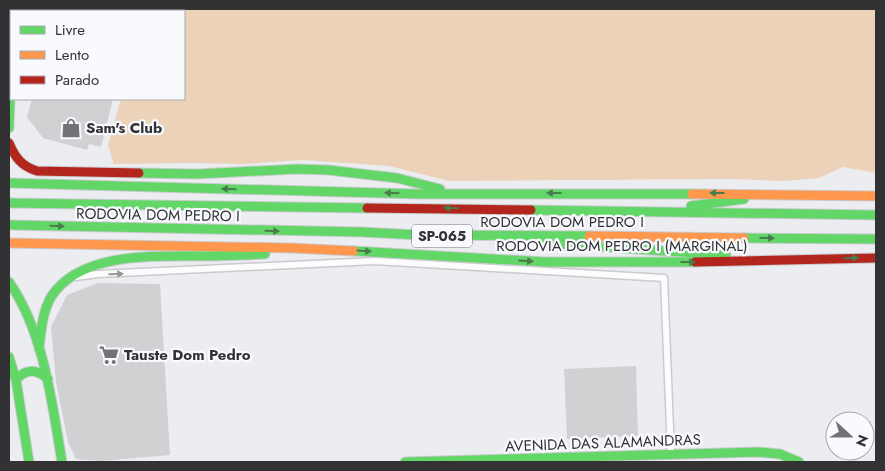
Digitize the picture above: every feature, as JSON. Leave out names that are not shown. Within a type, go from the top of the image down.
[{"type":"main road","points":[[9,128],[10,103]]},
{"type":"main road","points":[[9,143],[14,156],[21,165],[31,170],[44,172],[198,174],[297,169],[328,170],[398,178],[454,193]]},
{"type":"main road","name":"RODOVIA DOM PEDRO I","points":[[9,183],[418,194],[783,194],[876,196]]},
{"type":"main road","points":[[622,211],[713,204],[783,194]]},
{"type":"main road","name":"RODOVIA DOM PEDRO I","points":[[9,203],[876,215]]},
{"type":"main road","name":"RODOVIA DOM PEDRO I","points":[[9,225],[361,232],[448,236],[876,239]]},
{"type":"main road","points":[[448,236],[666,252],[817,259]]},
{"type":"main road","name":"RODOVIA DOM PEDRO I (MARGINAL)","points":[[9,243],[282,247],[546,262],[723,262],[876,258]]},
{"type":"main road","points":[[39,349],[39,329],[45,309],[55,292],[68,278],[92,265],[137,257],[283,254],[345,250]]},
{"type":"main road","points":[[9,282],[21,299],[39,349],[48,379],[62,458],[68,462]]},
{"type":"main road","points":[[9,357],[16,380],[29,462]]},
{"type":"main road","points":[[16,380],[26,370],[40,372],[48,379]]},
{"type":"main road","name":"AVENIDA DAS ALAMANDRAS","points":[[405,462],[670,458],[776,453],[799,462]]},
{"type":"street","points":[[68,278],[98,274],[375,261],[664,278],[670,458]]},
{"type":"shaded area","points":[[876,9],[876,173],[843,167],[819,178],[782,181],[732,179],[449,181],[389,166],[302,160],[245,164],[114,164],[108,145],[121,100],[185,100],[185,10],[116,10]]},
{"type":"building","name":"Sam's Club","points":[[32,100],[113,100],[101,147],[89,144],[87,150],[43,138],[27,117]]},
{"type":"building","name":"Tauste Dom Pedro","points":[[98,283],[160,284],[170,455],[101,461],[76,459],[68,442],[56,382],[51,327],[67,295]]},
{"type":"building","points":[[636,366],[638,436],[567,439],[564,369]]},
{"type":"traffic: fast","points":[[9,128],[10,102]]},
{"type":"traffic: fast","points":[[139,173],[197,174],[297,169],[328,170],[397,178],[440,189]]},
{"type":"traffic: fast","points":[[9,183],[418,194],[692,194]]},
{"type":"traffic: fast","points":[[691,206],[744,199]]},
{"type":"traffic: fast","points":[[9,203],[367,208]]},
{"type":"traffic: fast","points":[[531,210],[876,215]]},
{"type":"traffic: fast","points":[[9,225],[361,232],[419,235],[589,236]]},
{"type":"traffic: fast","points":[[744,238],[876,239]]},
{"type":"traffic: fast","points":[[544,243],[726,255]]},
{"type":"traffic: fast","points":[[354,251],[546,262],[695,262]]},
{"type":"traffic: fast","points":[[39,349],[41,329],[51,297],[63,283],[79,272],[97,265],[137,257],[265,254]]},
{"type":"traffic: fast","points":[[9,282],[21,302],[39,345],[50,392],[62,462]]},
{"type":"traffic: fast","points":[[9,357],[16,380],[29,462]]},
{"type":"traffic: fast","points":[[16,380],[24,373],[32,371],[40,373],[48,379]]},
{"type":"traffic: fast","points":[[405,462],[758,452],[780,454],[799,462]]},
{"type":"traffic: slow","points":[[692,194],[876,196]]},
{"type":"traffic: slow","points":[[589,236],[744,238]]},
{"type":"traffic: slow","points":[[9,243],[291,248],[354,251]]},
{"type":"traffic: jam","points":[[9,143],[19,160],[37,171],[139,173]]},
{"type":"traffic: jam","points":[[367,208],[531,210]]},
{"type":"traffic: jam","points":[[695,262],[876,258]]},
{"type":"place","name":"Sam's Club","points":[[71,128]]},
{"type":"place","name":"Tauste Dom Pedro","points":[[109,355]]}]
